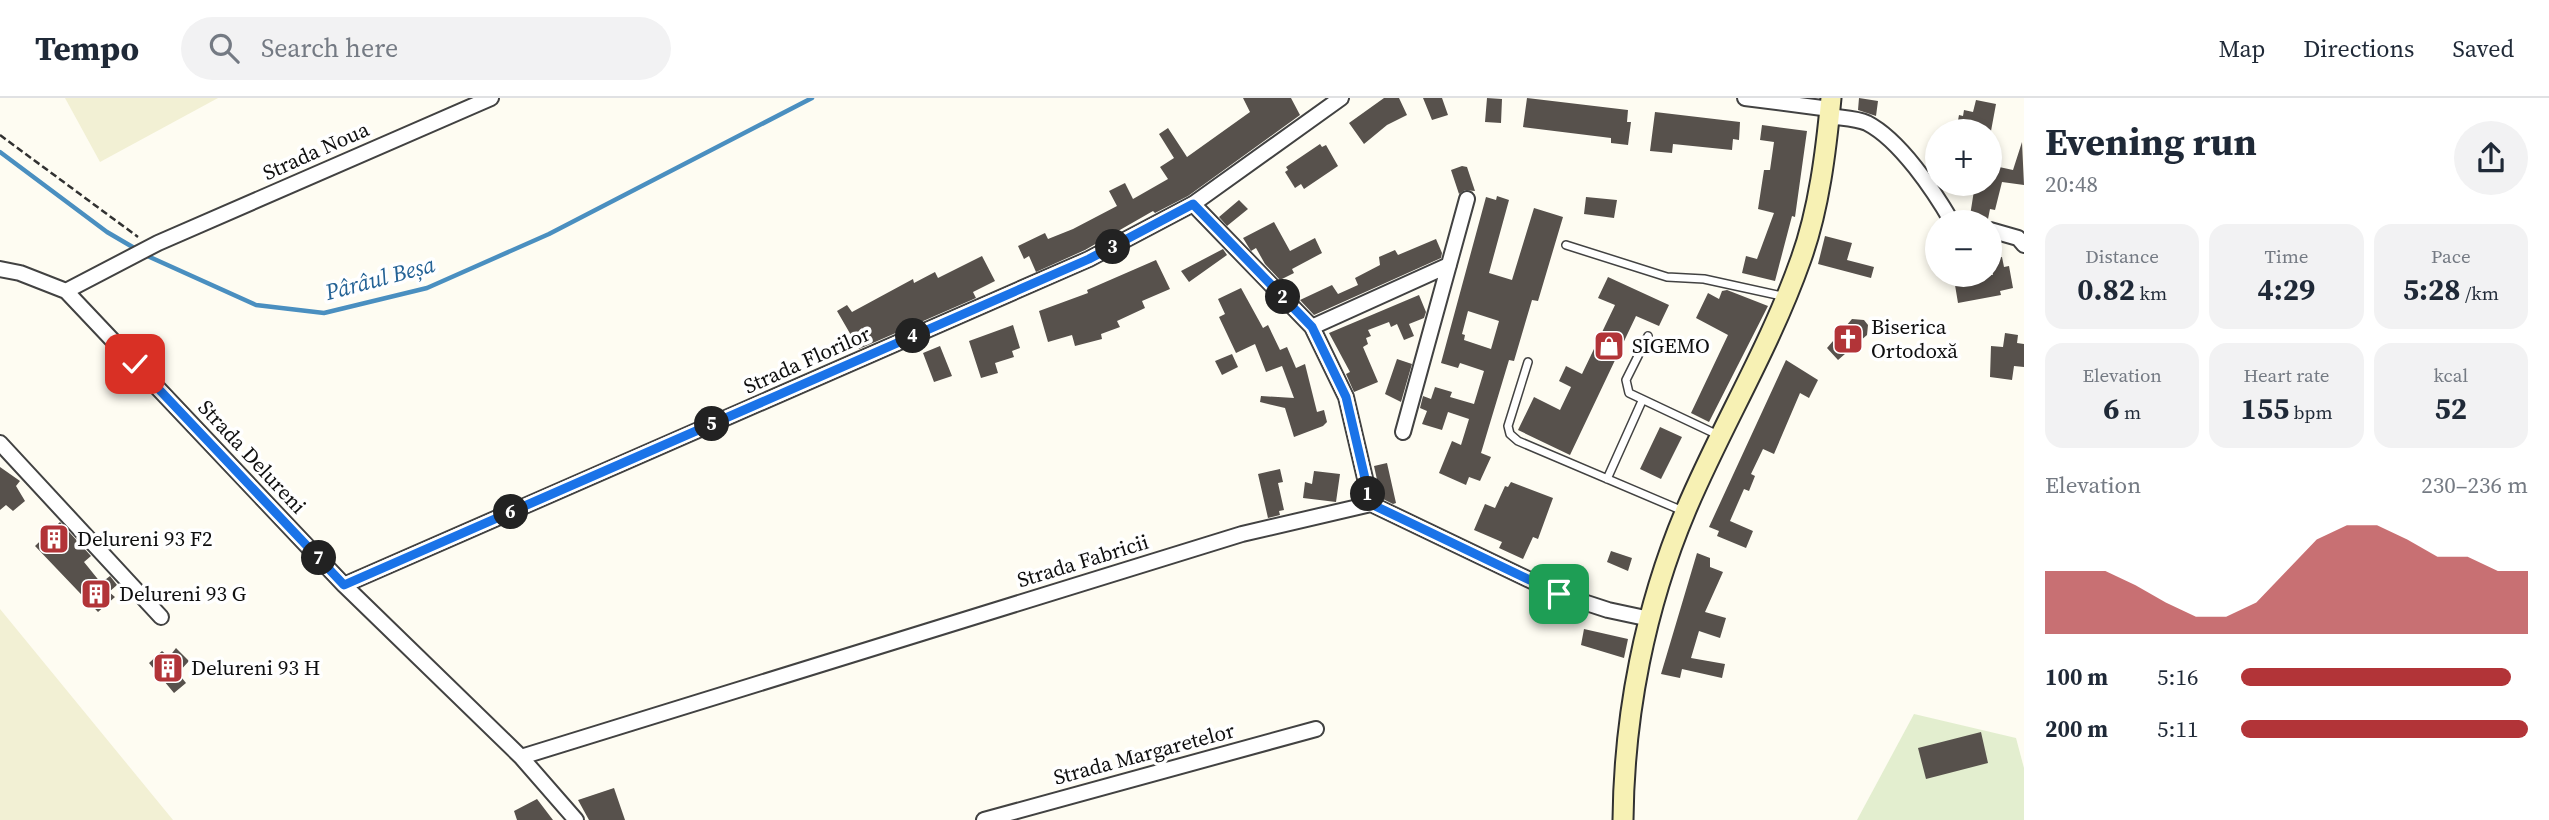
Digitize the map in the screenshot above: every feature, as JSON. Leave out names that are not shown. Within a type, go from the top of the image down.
[{"type":"main road","points":[[1623,820],[1624,767],[1633,699],[1650,619],[1685,512],[1786,298],[1802,256],[1819,187],[1830,107]]},
{"type":"street","name":"Strada Noua","points":[[66,291],[158,243],[491,98]]},
{"type":"street","name":"Strada Florilor","points":[[344,585],[1077,265],[1193,204],[1341,98]]},
{"type":"street","points":[[1745,98],[1830,107],[1866,123],[1890,142],[1920,174],[1944,210]]},
{"type":"street","points":[[1403,432],[1468,199]]},
{"type":"street","points":[[1193,204],[1312,327],[1346,397],[1371,504],[1559,594],[1608,610],[1650,619]]},
{"type":"street","points":[[2002,233],[2018,238],[2024,245]]},
{"type":"street","points":[[1312,327],[1449,265]]},
{"type":"street","name":"Strada Delureni","points":[[0,269],[20,273],[66,291],[344,585],[521,757],[576,820]]},
{"type":"street","points":[[0,443],[161,617]]},
{"type":"street","name":"Strada Fabricii","points":[[521,757],[1242,534],[1371,504]]},
{"type":"street","name":"Strada Margaretelor","points":[[984,820],[1316,729]]},
{"type":"lane","points":[[1566,245],[1667,277],[1704,279],[1786,298]]},
{"type":"lane","points":[[1648,336],[1626,380],[1629,393],[1722,437]]},
{"type":"lane","points":[[1528,362],[1508,426],[1510,434],[1517,441],[1685,512]]},
{"type":"lane","points":[[1606,478],[1642,401]]},
{"type":"path","points":[[0,135],[132,236],[158,243]]},
{"type":"shaded area","points":[[65,98],[218,98],[100,162]]},
{"type":"shaded area","points":[[0,609],[173,820],[0,820]]},
{"type":"green space","points":[[1914,714],[2016,738],[2024,768],[2024,820],[1857,820]]},
{"type":"building","points":[[1243,98],[1291,98],[1300,115],[1188,196],[1155,213],[1153,211],[1085,250],[1036,272],[1029,256],[1024,259],[1018,246],[1045,233],[1048,239],[1073,229],[1117,206],[1109,191],[1125,183],[1133,199],[1168,179],[1160,167],[1174,158],[1159,134],[1168,128],[1187,157],[1250,112]]},
{"type":"building","points":[[1384,98],[1399,98],[1407,115],[1387,125],[1364,144],[1349,123]]},
{"type":"building","points":[[1423,98],[1442,98],[1448,115],[1432,120]]},
{"type":"building","points":[[1487,98],[1502,99],[1501,123],[1485,122]]},
{"type":"building","points":[[1527,98],[1628,110],[1627,122],[1631,122],[1628,145],[1611,143],[1611,138],[1523,127]]},
{"type":"building","points":[[1859,98],[1878,101],[1876,116],[1858,110]]},
{"type":"building","points":[[1976,100],[1996,104],[1993,119],[1958,119],[1959,115],[1963,116],[1964,110],[1973,112]]},
{"type":"building","points":[[1655,112],[1740,122],[1739,140],[1733,139],[1732,150],[1673,144],[1672,153],[1650,151]]},
{"type":"building","points":[[1762,125],[1807,131],[1795,217],[1792,216],[1775,281],[1742,273],[1746,256],[1757,259],[1774,213],[1758,209],[1764,170],[1770,170],[1774,142],[1760,140]]},
{"type":"building","points":[[2022,142],[2024,185],[2002,182],[2002,168],[2013,170]]},
{"type":"building","points":[[1320,144],[1322,147],[1326,145],[1338,166],[1304,189],[1301,184],[1295,188],[1285,172],[1288,170],[1286,167]]},
{"type":"building","points":[[1467,167],[1475,191],[1465,190],[1459,194],[1451,170]]},
{"type":"building","points":[[1497,196],[1509,200],[1489,273],[1512,280],[1534,208],[1563,217],[1538,301],[1532,300],[1514,361],[1509,360],[1481,453],[1491,457],[1480,481],[1469,477],[1466,485],[1439,473],[1452,441],[1461,445],[1469,419],[1448,412],[1442,430],[1422,424],[1427,411],[1420,408],[1423,396],[1431,399],[1435,387],[1452,392],[1450,397],[1474,404],[1484,371],[1460,363],[1458,368],[1441,363],[1486,197],[1496,200]],"holes":[[[1468,311],[1499,321],[1491,349],[1464,340],[1465,335],[1462,334]]]},
{"type":"building","points":[[1973,196],[1998,196],[1995,210],[1971,210]]},
{"type":"building","points":[[1586,197],[1617,200],[1614,218],[1584,214]]},
{"type":"building","points":[[1239,200],[1248,209],[1227,226],[1219,217]]},
{"type":"building","points":[[1274,222],[1290,251],[1315,238],[1322,253],[1292,269],[1294,273],[1280,280],[1265,264],[1256,248],[1251,251],[1243,238]]},
{"type":"building","points":[[1825,236],[1852,243],[1847,260],[1874,267],[1871,278],[1818,264]]},
{"type":"building","points":[[1436,239],[1442,253],[1441,258],[1314,315],[1300,300],[1332,285],[1338,294],[1358,285],[1355,278],[1380,265],[1379,257],[1395,250],[1398,255]]},
{"type":"building","points":[[1223,249],[1227,255],[1189,282],[1181,271]]},
{"type":"building","points":[[982,256],[995,281],[973,292],[976,298],[859,349],[837,311],[847,305],[852,312],[913,279],[914,283],[935,272],[938,278]]},
{"type":"building","points":[[2002,257],[2004,267],[2009,266],[2013,288],[2000,291],[2001,295],[1958,303],[1955,287],[2002,287]]},
{"type":"building","points":[[1156,260],[1170,289],[1142,301],[1145,308],[1117,321],[1120,327],[1101,334],[1102,339],[1075,346],[1072,335],[1048,342],[1039,311],[1088,293],[1087,290]]},
{"type":"building","name":"SIGEMO","points":[[1608,277],[1669,305],[1659,326],[1636,316],[1570,455],[1518,430],[1534,397],[1560,410],[1571,387],[1559,381],[1566,366],[1582,374],[1615,305],[1598,298]]},
{"type":"building","points":[[1241,288],[1263,328],[1268,325],[1280,350],[1287,347],[1296,368],[1305,364],[1317,412],[1324,410],[1327,422],[1323,426],[1294,437],[1285,408],[1260,402],[1261,396],[1294,398],[1282,366],[1266,372],[1255,344],[1236,353],[1219,317],[1225,314],[1218,299]]},
{"type":"building","points":[[1727,290],[1768,306],[1709,422],[1691,413],[1728,335],[1696,318],[1708,293],[1719,299],[1722,291]]},
{"type":"building","points":[[1419,295],[1426,312],[1424,318],[1409,324],[1414,336],[1404,340],[1397,324],[1391,327],[1389,322],[1368,330],[1371,336],[1366,338],[1368,344],[1363,347],[1378,382],[1354,392],[1346,374],[1350,372],[1329,333]]},
{"type":"building","name":"Biserica Ortodoxă","points":[[1852,319],[1864,320],[1868,325],[1867,335],[1838,360],[1827,348]]},
{"type":"building","points":[[1013,325],[1020,348],[1012,351],[1014,357],[995,363],[998,373],[981,378],[969,341]]},
{"type":"building","points":[[2005,333],[2018,335],[2017,343],[2024,344],[2024,367],[2014,366],[2012,380],[1990,377],[1991,346],[2003,347]]},
{"type":"building","points":[[940,346],[952,376],[934,382],[923,353]]},
{"type":"building","points":[[1232,354],[1238,367],[1222,375],[1215,361]]},
{"type":"building","points":[[1397,359],[1412,364],[1401,402],[1385,394]]},
{"type":"building","points":[[1786,360],[1818,380],[1809,398],[1800,393],[1774,454],[1763,449],[1751,474],[1755,476],[1749,491],[1744,489],[1730,521],[1753,531],[1746,548],[1717,536],[1719,531],[1709,527]]},
{"type":"building","points":[[1660,427],[1682,437],[1661,479],[1640,469]]},
{"type":"building","points":[[1387,463],[1396,503],[1393,504],[1381,498],[1374,466]]},
{"type":"building","points":[[0,467],[20,481],[16,486],[25,501],[13,511],[6,505],[0,510]]},
{"type":"building","points":[[1280,469],[1283,482],[1278,483],[1284,510],[1279,511],[1280,515],[1268,518],[1258,474]]},
{"type":"building","points":[[1314,471],[1340,474],[1336,502],[1303,498],[1305,482],[1312,484]]},
{"type":"building","points":[[1511,482],[1553,498],[1538,539],[1533,537],[1523,559],[1499,548],[1502,542],[1474,530],[1485,504],[1495,508],[1505,486],[1508,487]]},
{"type":"building","points":[[60,522],[91,556],[84,562],[101,583],[110,576],[117,585],[109,592],[115,597],[98,612],[35,546]]},
{"type":"building","points":[[1611,551],[1632,558],[1628,571],[1607,562]]},
{"type":"building","points":[[1697,553],[1710,558],[1710,567],[1723,572],[1705,612],[1726,618],[1720,638],[1699,631],[1691,658],[1725,664],[1722,678],[1682,669],[1680,678],[1661,674]]},
{"type":"building","points":[[1584,629],[1628,639],[1624,658],[1581,645]]},
{"type":"building","name":"Delureni 93 H","points":[[176,648],[189,661],[178,673],[186,683],[174,693],[149,663],[162,651],[169,657]]},
{"type":"building","points":[[1981,732],[1988,763],[1926,779],[1918,748]]},
{"type":"building","points":[[614,788],[625,820],[589,820],[578,800]]},
{"type":"building","points":[[537,799],[553,820],[517,820],[514,811]]},
{"type":"waterway","name":"Pârâul Beșa","points":[[143,254],[256,305],[324,313],[427,288],[549,234],[812,98]]},
{"type":"waterway","name":"Pârâul Beșa","points":[[0,152],[107,232],[136,249]]},
{"type":"place","name":"Biserica Ortodoxă","points":[[1848,339]]},
{"type":"place","name":"SIGEMO","points":[[1609,346]]},
{"type":"place","name":"Delureni 93 F2","points":[[54,539]]},
{"type":"place","name":"Delureni 93 G","points":[[96,594]]},
{"type":"place","name":"Delureni 93 H","points":[[168,668]]},
{"type":"route","points":[[135,364],[344,585],[1089,259],[1193,204],[1312,327],[1346,397],[1371,504],[1559,594]]}]
